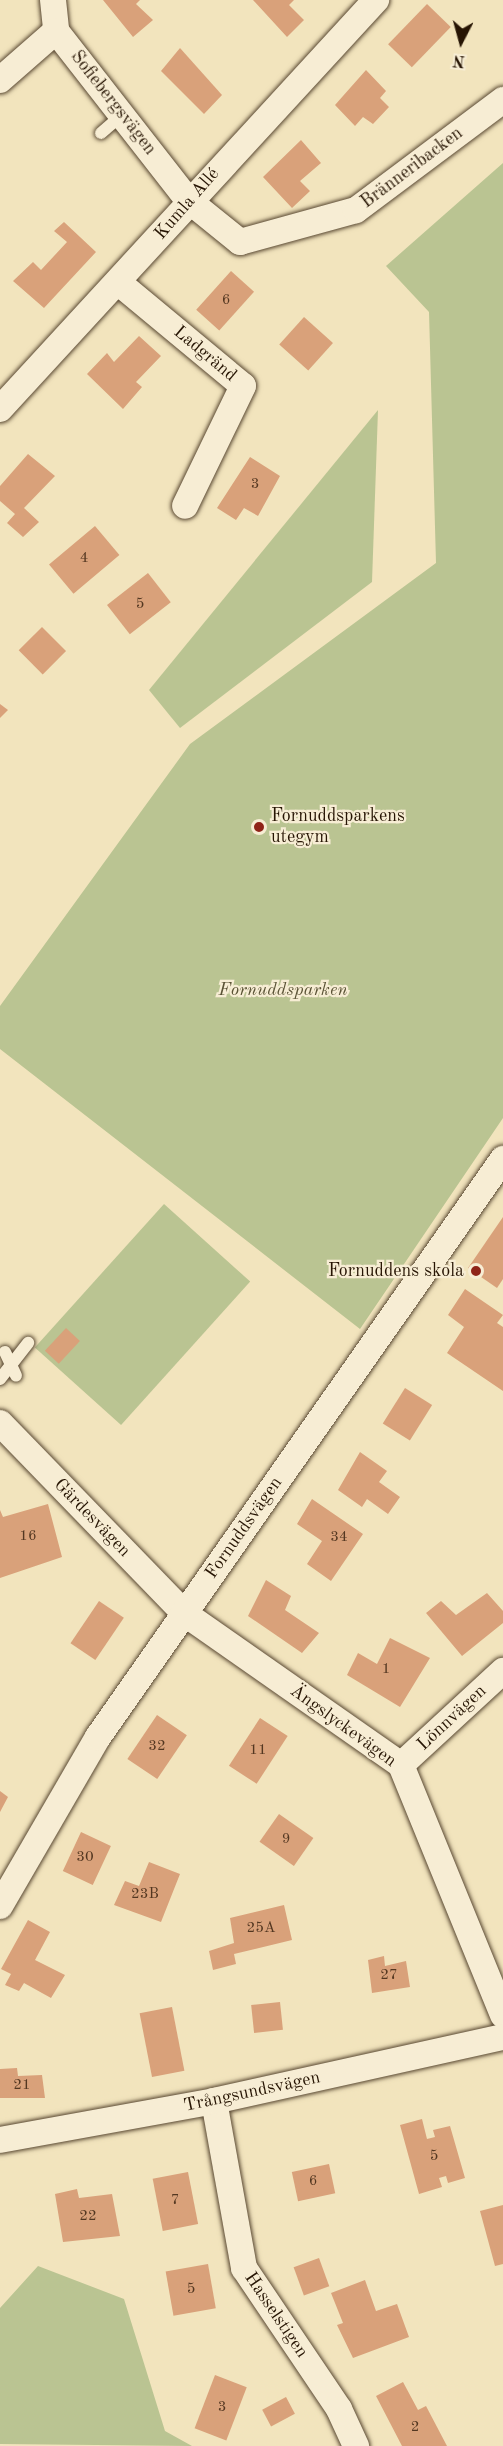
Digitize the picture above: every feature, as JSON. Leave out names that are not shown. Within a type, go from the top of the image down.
[{"type":"street","points":[[0,80],[56,31],[53,0]]},
{"type":"street","name":"Kumla Allé","points":[[0,409],[119,283],[188,200],[376,0]]},
{"type":"street","name":"Sofiebergsvägen","points":[[56,31],[188,200]]},
{"type":"street","name":"Bränneribacken","points":[[188,200],[240,242],[356,210],[503,100]]},
{"type":"street","name":"Ladgränd","points":[[119,283],[243,386],[185,506]]},
{"type":"street","name":"Fornuddsvägen","points":[[0,1906],[98,1737],[503,1159]]},
{"type":"street","name":"Gärdesvägen","points":[[0,1423],[184,1613]]},
{"type":"street","name":"Ängslyckevägen","points":[[184,1613],[400,1765],[503,2014]]},
{"type":"street","name":"Lönnvägen","points":[[400,1765],[503,1671]]},
{"type":"street","name":"Trångsundsvägen","points":[[0,2140],[214,2101],[503,2037]]},
{"type":"street","name":"Hasselstigen","points":[[214,2101],[244,2268],[339,2409],[356,2446]]},
{"type":"lane","points":[[100,133],[122,115]]},
{"type":"lane","points":[[0,1379],[13,1371],[28,1343]]},
{"type":"lane","points":[[5,1352],[13,1371]]},
{"type":"green space","name":"Fornuddsparken","points":[[503,163],[503,1118],[360,1329],[0,1049],[0,1006],[190,744],[436,563],[429,312],[386,266]]},
{"type":"green space","points":[[378,410],[372,582],[180,728],[149,690]]},
{"type":"green space","points":[[164,1204],[250,1282],[121,1425],[35,1347]]},
{"type":"green space","points":[[38,2266],[124,2299],[165,2431],[192,2446],[0,2444],[0,2308]]},
{"type":"building","points":[[103,0],[140,0],[136,4],[153,20],[133,37]]},
{"type":"building","points":[[253,0],[294,0],[289,5],[304,20],[287,37]]},
{"type":"building","points":[[427,4],[451,27],[412,67],[388,44]]},
{"type":"building","points":[[180,48],[222,95],[204,114],[161,71]]},
{"type":"building","points":[[366,70],[386,91],[380,98],[389,107],[373,124],[363,117],[355,126],[335,105]]},
{"type":"building","points":[[301,140],[321,163],[300,181],[310,191],[292,208],[263,177]]},
{"type":"building","points":[[64,222],[96,252],[44,308],[13,281],[33,262],[41,270],[67,242],[54,231]]},
{"type":"building","points":[[231,271],[254,292],[219,330],[196,310]]},
{"type":"building","points":[[304,317],[333,343],[308,371],[279,344]]},
{"type":"building","points":[[139,336],[161,356],[136,382],[142,387],[123,409],[87,374],[107,353],[114,362]]},
{"type":"building","points":[[28,454],[55,476],[24,508],[39,522],[23,537],[7,523],[15,514],[0,501],[0,486]]},
{"type":"building","points":[[250,457],[280,476],[258,516],[244,508],[236,520],[217,508]]},
{"type":"building","points":[[95,526],[119,555],[73,594],[49,565]]},
{"type":"building","points":[[148,573],[171,602],[130,634],[107,605]]},
{"type":"building","points":[[42,627],[66,651],[43,674],[19,650]]},
{"type":"building","points":[[0,704],[8,710],[0,718]]},
{"type":"building","points":[[503,1217],[503,1279],[497,1288],[468,1268]]},
{"type":"building","points":[[465,1289],[503,1315],[497,1323],[503,1327],[503,1391],[447,1353],[464,1327],[448,1315]]},
{"type":"building","points":[[66,1328],[80,1341],[59,1364],[45,1351]]},
{"type":"building","points":[[405,1388],[432,1405],[410,1441],[383,1424]]},
{"type":"building","points":[[360,1452],[387,1471],[379,1482],[400,1497],[388,1514],[367,1499],[362,1507],[338,1490]]},
{"type":"building","points":[[312,1499],[363,1534],[331,1581],[307,1564],[322,1541],[297,1524]]},
{"type":"building","points":[[48,1504],[62,1557],[0,1578],[0,1510],[3,1517]]},
{"type":"building","points":[[266,1580],[291,1596],[285,1610],[319,1633],[302,1653],[248,1616]]},
{"type":"building","points":[[487,1593],[503,1611],[503,1623],[462,1656],[426,1613],[441,1601],[456,1615]]},
{"type":"building","points":[[99,1601],[124,1618],[95,1660],[70,1643]]},
{"type":"building","points":[[390,1638],[430,1658],[400,1707],[347,1675],[358,1653],[377,1664]]},
{"type":"building","points":[[157,1715],[187,1735],[157,1779],[127,1759]]},
{"type":"building","points":[[260,1718],[288,1736],[257,1784],[229,1766]]},
{"type":"building","points":[[0,1791],[8,1797],[0,1812]]},
{"type":"building","points":[[279,1814],[313,1838],[294,1866],[259,1842]]},
{"type":"building","points":[[81,1832],[111,1846],[93,1885],[63,1871]]},
{"type":"building","points":[[149,1862],[180,1874],[161,1922],[114,1905],[125,1881],[139,1886]]},
{"type":"building","points":[[284,1905],[292,1940],[234,1954],[236,1964],[213,1970],[209,1951],[234,1943],[230,1918]]},
{"type":"building","points":[[28,1920],[50,1932],[35,1960],[65,1975],[51,1998],[24,1983],[19,1991],[5,1985],[11,1974],[1,1969]]},
{"type":"building","points":[[384,1956],[385,1966],[406,1961],[410,1987],[372,1993],[368,1960]]},
{"type":"building","points":[[280,2002],[283,2030],[254,2033],[251,2005]]},
{"type":"building","points":[[172,2007],[184,2071],[152,2077],[140,2013]]},
{"type":"building","points":[[17,2068],[18,2076],[42,2075],[45,2098],[0,2098],[0,2069]]},
{"type":"building","points":[[422,2119],[427,2139],[435,2137],[433,2130],[450,2126],[465,2178],[448,2183],[446,2176],[439,2178],[442,2187],[419,2194],[400,2125]]},
{"type":"building","points":[[329,2164],[335,2193],[298,2201],[292,2172]]},
{"type":"building","points":[[188,2172],[198,2224],[163,2231],[153,2179]]},
{"type":"building","points":[[77,2189],[79,2198],[112,2194],[120,2236],[63,2242],[55,2194]]},
{"type":"building","points":[[503,2205],[503,2264],[495,2266],[480,2211]]},
{"type":"building","points":[[319,2258],[329,2286],[304,2295],[294,2267]]},
{"type":"building","points":[[208,2264],[216,2308],[173,2316],[166,2271]]},
{"type":"building","points":[[365,2280],[376,2311],[397,2304],[409,2337],[353,2358],[337,2325],[343,2323],[331,2293]]},
{"type":"building","points":[[215,2375],[247,2387],[226,2440],[195,2428]]},
{"type":"building","points":[[403,2382],[418,2410],[426,2406],[447,2446],[402,2446],[376,2396]]},
{"type":"building","points":[[286,2397],[295,2414],[271,2426],[262,2410]]},
{"type":"place","name":"Fornuddsparkens utegym","points":[[259,827]]},
{"type":"place","name":"Fornuddens skola","points":[[476,1271]]}]
